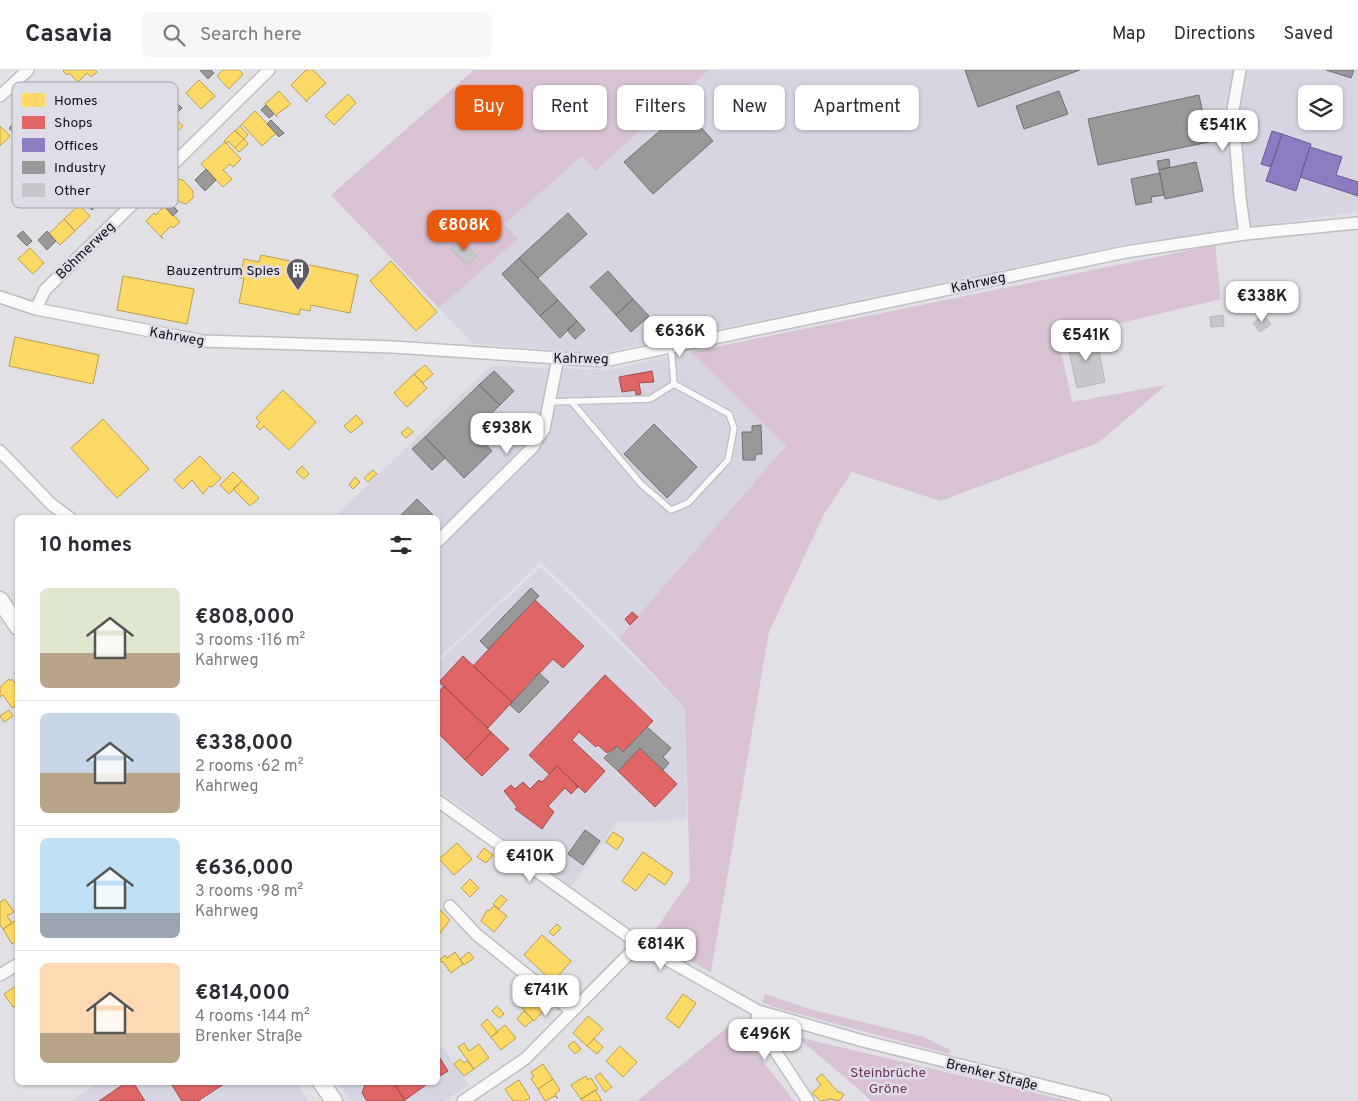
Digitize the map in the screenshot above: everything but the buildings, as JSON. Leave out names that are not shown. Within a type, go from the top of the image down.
[{"type":"main road","points":[[0,600],[15,622]]},
{"type":"main road","points":[[323,1085],[334,1101]]},
{"type":"street","points":[[15,82],[28,70]]},
{"type":"street","name":"Böhmerweg","points":[[178,159],[269,70]]},
{"type":"street","points":[[1240,70],[1233,110],[1240,198],[1245,234]]},
{"type":"street","points":[[0,96],[12,85]]},
{"type":"street","name":"Böhmerweg","points":[[36,309],[45,290],[128,208]]},
{"type":"street","name":"Kahrweg","points":[[0,297],[36,309],[203,341],[393,347],[604,361],[1126,252],[1245,234],[1358,223]]},
{"type":"street","points":[[440,539],[533,447],[544,429],[558,358]]},
{"type":"street","points":[[0,451],[51,504],[66,515]]},
{"type":"street","name":"Brenker Straße","points":[[440,802],[638,944],[758,1011],[864,1042],[1105,1101]]},
{"type":"street","points":[[450,906],[476,934],[570,1010]]},
{"type":"street","points":[[463,1101],[525,1059],[570,1010],[638,944]]},
{"type":"street","points":[[0,975],[15,966]]},
{"type":"street","points":[[758,1011],[757,1023],[808,1101]]},
{"type":"lane","points":[[671,347],[674,384]]},
{"type":"lane","points":[[549,402],[650,399],[674,384]]},
{"type":"lane","points":[[571,401],[641,484],[671,510],[688,503],[728,460],[734,428],[729,414],[674,384]]},
{"type":"shaded area","points":[[709,70],[1358,70],[1358,212],[1127,244],[601,353],[473,344],[439,308],[518,239],[505,224],[582,156],[595,171],[641,130],[704,130],[704,85],[692,85]]},
{"type":"shaded area","points":[[691,352],[786,446],[619,638],[541,562],[440,657],[440,515],[336,515],[491,366],[607,370]]},
{"type":"shaded area","points":[[541,567],[685,708],[687,820],[617,822],[571,887],[440,791],[440,660]]},
{"type":"shaded area","points":[[440,1044],[469,1085],[444,1101],[350,1101],[339,1085],[440,1085]]},
{"type":"shaded area","points":[[95,1085],[298,1085],[308,1101],[71,1101]]},
{"type":"green space","points":[[474,70],[709,70],[692,85],[617,85],[617,130],[641,130],[595,171],[582,156],[505,224],[518,239],[439,308],[331,195],[455,87],[455,130],[523,130],[523,85],[457,85]]},
{"type":"green space","points":[[1215,245],[1221,299],[1058,338],[1072,402],[1166,385],[1098,443],[940,501],[852,472],[824,514],[769,632],[711,972],[649,939],[690,880],[685,708],[619,638],[786,446],[691,352]]},
{"type":"green space","points":[[765,994],[809,1009],[924,1037],[950,1050],[949,1054],[777,1008],[762,1002]]},
{"type":"green space","points":[[733,1023],[794,1101],[637,1101]]},
{"type":"green space","name":"Steinbrüche Gröne","points":[[797,1037],[1069,1101],[871,1101]]},
{"type":"place","name":"Bauzentrum Spies","points":[[298,291]]}]
